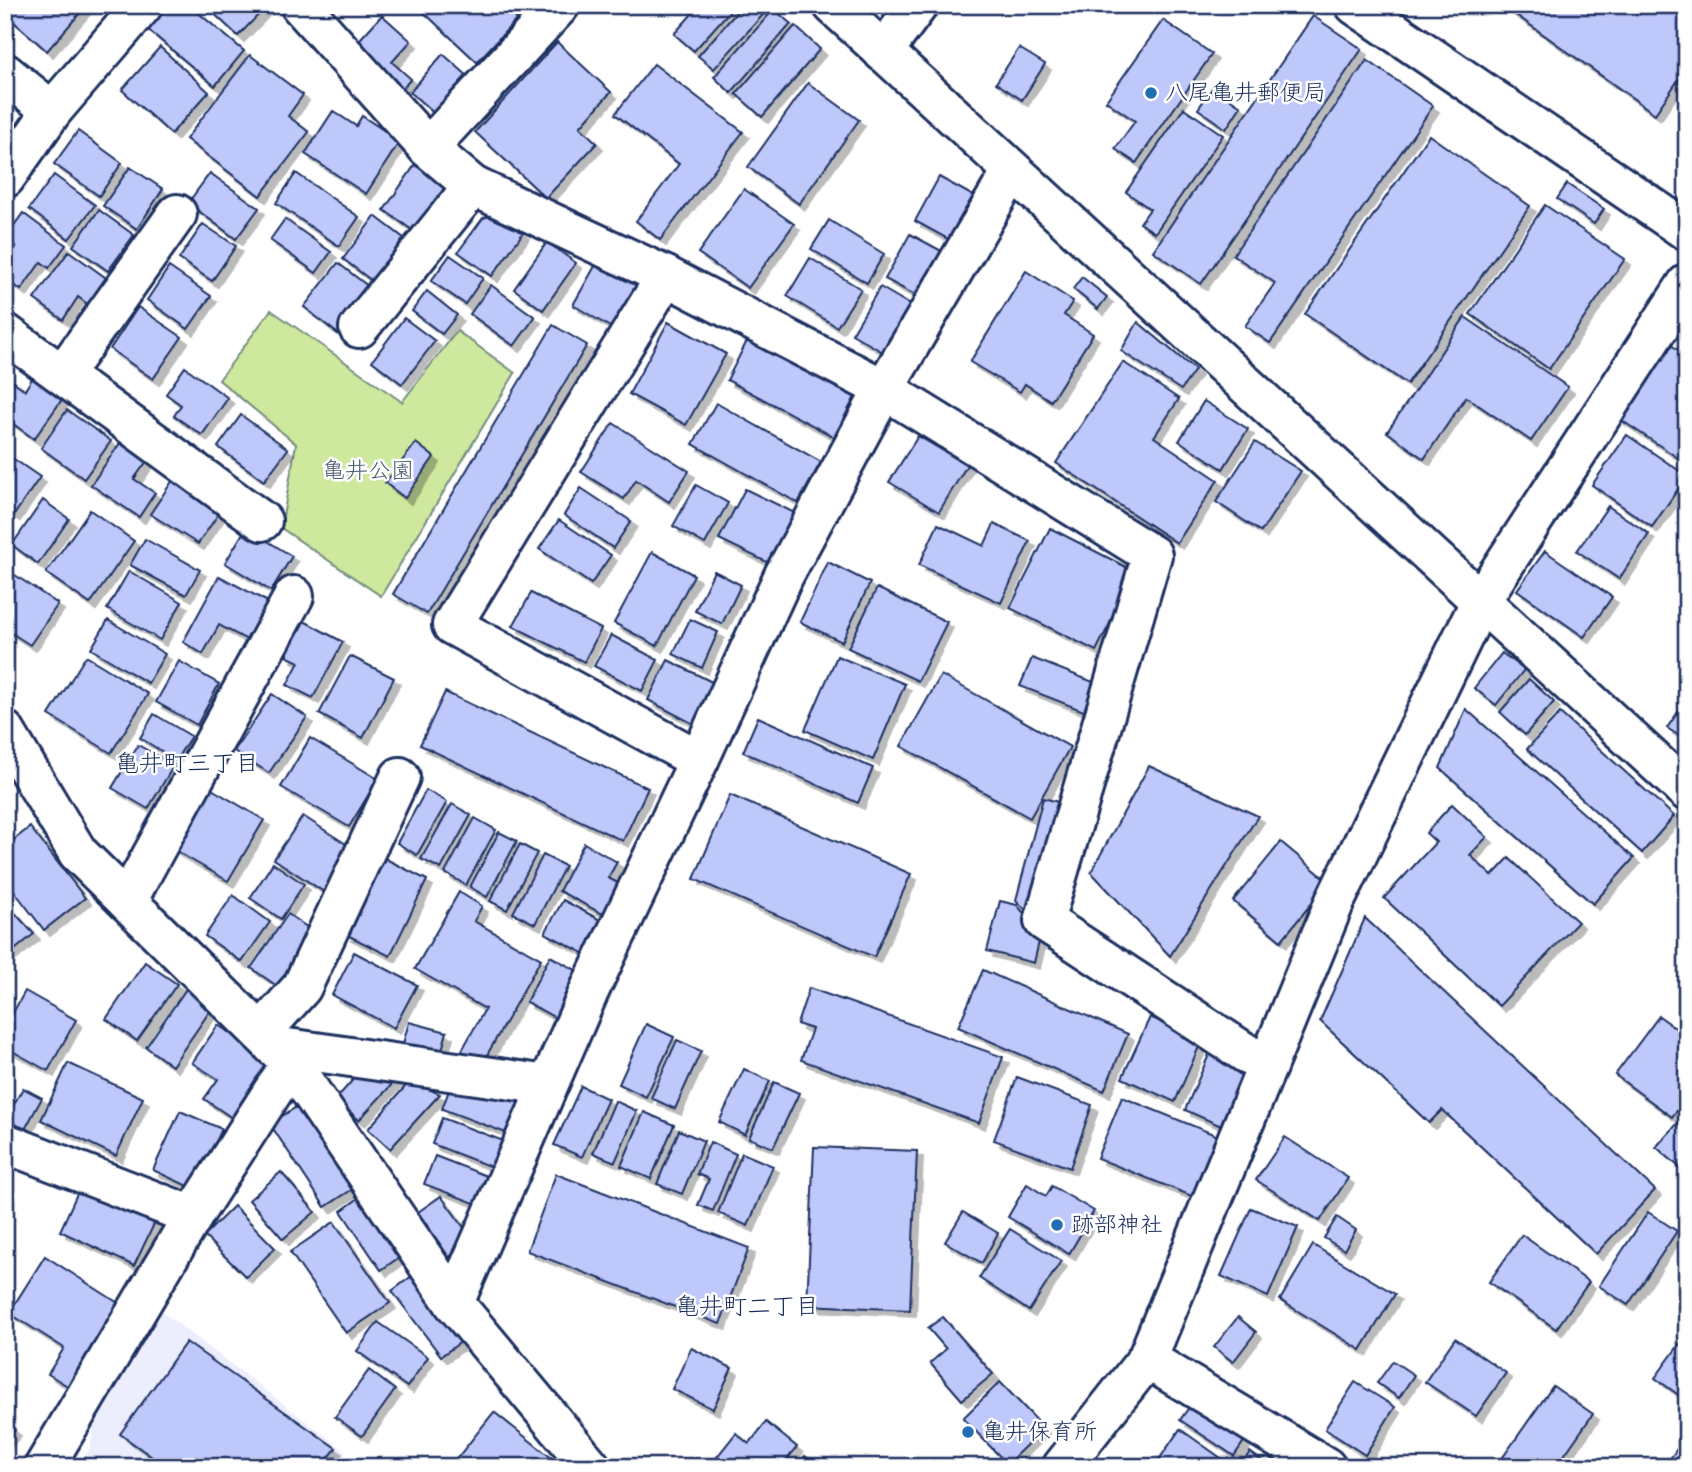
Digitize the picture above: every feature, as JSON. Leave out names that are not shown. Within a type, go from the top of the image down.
[{"type":"street","points":[[5,178],[52,111],[143,5]]},
{"type":"street","points":[[300,5],[428,148],[473,186],[666,276],[884,388],[1152,555],[1044,921],[1267,1067]]},
{"type":"street","points":[[428,148],[560,5]]},
{"type":"street","points":[[833,5],[1687,791]]},
{"type":"street","points":[[883,52],[918,5]]},
{"type":"street","points":[[1355,5],[1687,232]]},
{"type":"street","points":[[5,73],[52,111]]},
{"type":"street","points":[[454,1303],[590,989],[784,575],[884,388],[1012,171]]},
{"type":"street","points":[[359,328],[473,186]]},
{"type":"street","points":[[63,374],[177,214]]},
{"type":"street","points":[[666,276],[452,625],[699,760]]},
{"type":"street","points":[[1062,1467],[1147,1359],[1335,901],[1481,600],[1687,284]]},
{"type":"street","points":[[5,333],[262,521]]},
{"type":"street","points":[[127,901],[293,596]]},
{"type":"street","points":[[5,731],[78,853],[275,1047],[454,1303],[591,1467]]},
{"type":"street","points":[[44,1467],[193,1216],[400,777]]},
{"type":"street","points":[[275,1047],[548,1085]]},
{"type":"street","points":[[5,1143],[193,1216]]},
{"type":"street","points":[[1147,1359],[1326,1467]]},
{"type":"shaded area","points":[[155,1306],[345,1451],[334,1467],[78,1467],[89,1450],[101,1398]]},
{"type":"green space","name":"亀井公園","points":[[271,310],[402,402],[457,331],[515,373],[381,596],[281,528],[296,444],[219,380]]},
{"type":"building","points":[[5,5],[87,5],[47,51],[5,14]]},
{"type":"building","points":[[165,5],[189,5],[244,51],[215,86],[146,28]]},
{"type":"building","points":[[205,5],[268,5],[238,36]]},
{"type":"building","points":[[416,5],[502,5],[517,19],[477,62]]},
{"type":"building","points":[[700,5],[735,5],[694,51],[674,34]]},
{"type":"building","points":[[743,5],[770,7],[714,69],[698,56]]},
{"type":"building","points":[[1502,5],[1687,5],[1687,67],[1655,114]]},
{"type":"building","points":[[774,9],[791,24],[731,93],[714,77]]},
{"type":"building","points":[[382,15],[411,41],[392,62],[411,79],[399,92],[351,49]]},
{"type":"building","points":[[1313,16],[1362,49],[1201,284],[1153,251]]},
{"type":"building","points":[[1163,20],[1212,54],[1136,163],[1115,149],[1135,121],[1106,101]]},
{"type":"building","points":[[795,26],[820,49],[762,117],[736,94]]},
{"type":"building","points":[[557,42],[611,92],[580,127],[597,143],[546,198],[475,132]]},
{"type":"building","points":[[160,47],[209,92],[171,134],[122,90]]},
{"type":"building","points":[[1019,48],[1045,64],[1022,100],[996,83]]},
{"type":"building","points":[[443,54],[469,77],[436,115],[410,92]]},
{"type":"building","points":[[250,55],[303,95],[288,116],[309,132],[260,196],[186,139]]},
{"type":"building","points":[[1367,60],[1433,106],[1270,343],[1245,326],[1275,283],[1233,255]]},
{"type":"building","points":[[654,64],[743,132],[660,240],[636,221],[679,164],[615,114]]},
{"type":"building","points":[[808,83],[859,120],[799,204],[748,167]]},
{"type":"building","points":[[1213,87],[1241,106],[1226,129],[1198,109]]},
{"type":"building","points":[[1184,108],[1223,135],[1155,233],[1140,223],[1150,209],[1126,192]]},
{"type":"building","points":[[333,111],[356,126],[362,116],[400,141],[366,194],[305,154]]},
{"type":"building","points":[[5,116],[23,129],[5,153]]},
{"type":"building","points":[[78,131],[122,163],[99,196],[54,164]]},
{"type":"building","points":[[1429,135],[1530,206],[1407,384],[1305,314]]},
{"type":"building","points":[[415,165],[451,189],[419,235],[384,210]]},
{"type":"building","points":[[130,167],[163,189],[137,229],[103,206]]},
{"type":"building","points":[[210,173],[259,208],[236,239],[188,203]]},
{"type":"building","points":[[296,173],[359,217],[339,246],[276,203]]},
{"type":"building","points":[[54,175],[95,205],[69,239],[29,209]]},
{"type":"building","points":[[939,177],[979,199],[955,243],[915,221]]},
{"type":"building","points":[[1567,184],[1604,209],[1594,224],[1557,199]]},
{"type":"building","points":[[744,189],[794,224],[748,288],[698,253]]},
{"type":"building","points":[[1545,205],[1625,259],[1549,369],[1470,314]]},
{"type":"building","points":[[99,210],[134,235],[108,271],[73,246]]},
{"type":"building","points":[[23,213],[66,245],[49,268],[41,262],[21,290],[5,279],[5,263],[16,247],[5,238]]},
{"type":"building","points":[[497,214],[523,233],[492,276],[458,252],[483,218]]},
{"type":"building","points":[[375,216],[409,242],[376,284],[343,259]]},
{"type":"building","points":[[285,219],[331,252],[316,273],[270,240]]},
{"type":"building","points":[[829,220],[884,254],[867,283],[811,249]]},
{"type":"building","points":[[203,224],[236,246],[212,281],[179,259]]},
{"type":"building","points":[[910,234],[947,254],[922,299],[885,279]]},
{"type":"building","points":[[547,242],[576,263],[543,310],[514,289]]},
{"type":"building","points":[[69,251],[109,280],[90,306],[78,297],[63,320],[34,299]]},
{"type":"building","points":[[450,255],[483,278],[465,304],[431,281]]},
{"type":"building","points":[[810,258],[861,289],[837,327],[787,296]]},
{"type":"building","points":[[599,259],[642,284],[615,330],[573,305]]},
{"type":"building","points":[[338,263],[373,290],[338,334],[304,307]]},
{"type":"building","points":[[169,267],[211,296],[188,329],[147,300]]},
{"type":"building","points":[[1026,271],[1073,301],[1064,315],[1093,334],[1051,401],[1025,384],[1020,392],[970,362]]},
{"type":"building","points":[[1082,277],[1107,297],[1098,309],[1073,289]]},
{"type":"building","points":[[491,285],[535,317],[514,346],[470,314]]},
{"type":"building","points":[[880,287],[919,310],[891,357],[852,334]]},
{"type":"building","points":[[427,291],[457,315],[442,334],[412,311]]},
{"type":"building","points":[[138,307],[182,337],[153,379],[110,349]]},
{"type":"building","points":[[1465,317],[1568,387],[1531,441],[1466,397],[1424,459],[1387,432]]},
{"type":"building","points":[[404,318],[435,341],[402,384],[372,361]]},
{"type":"building","points":[[668,322],[726,354],[686,425],[629,394]]},
{"type":"building","points":[[1138,322],[1195,370],[1181,390],[1121,351]]},
{"type":"building","points":[[553,325],[587,345],[427,614],[393,594]]},
{"type":"building","points":[[748,339],[856,395],[834,437],[727,380]]},
{"type":"building","points":[[1668,343],[1686,355],[1687,353],[1687,464],[1618,418]]},
{"type":"building","points":[[1123,362],[1179,399],[1154,437],[1218,480],[1177,543],[1056,463]]},
{"type":"building","points":[[185,367],[228,398],[202,435],[174,416],[181,405],[166,394]]},
{"type":"building","points":[[6,376],[25,390],[33,377],[63,398],[34,439],[5,418]]},
{"type":"building","points":[[1204,401],[1248,429],[1223,469],[1179,441]]},
{"type":"building","points":[[716,403],[821,462],[798,503],[693,444]]},
{"type":"building","points":[[67,410],[111,441],[84,479],[41,448]]},
{"type":"building","points":[[241,415],[288,449],[264,481],[218,447]]},
{"type":"building","points":[[613,423],[689,471],[669,502],[636,480],[624,499],[581,472]]},
{"type":"building","points":[[1627,435],[1687,476],[1652,527],[1592,485]]},
{"type":"building","points":[[918,436],[967,465],[939,512],[889,482]]},
{"type":"building","points":[[1255,442],[1301,471],[1261,532],[1216,502]]},
{"type":"building","points":[[120,443],[147,461],[134,479],[155,493],[139,517],[91,485]]},
{"type":"building","points":[[416,443],[434,457],[405,498],[385,483]]},
{"type":"building","points":[[5,453],[40,477],[14,515],[5,509]]},
{"type":"building","points":[[179,471],[201,485],[194,497],[219,513],[198,544],[150,514]]},
{"type":"building","points":[[696,485],[728,503],[705,544],[673,526]]},
{"type":"building","points":[[581,488],[631,521],[613,548],[564,515]]},
{"type":"building","points":[[745,489],[801,516],[775,566],[719,539]]},
{"type":"building","points":[[43,500],[69,519],[38,564],[12,545]]},
{"type":"building","points":[[1608,506],[1649,534],[1619,579],[1577,551]]},
{"type":"building","points":[[90,510],[134,541],[90,604],[46,573]]},
{"type":"building","points":[[559,520],[611,555],[591,584],[539,549]]},
{"type":"building","points":[[938,524],[984,546],[994,524],[1030,541],[1001,603],[919,565]]},
{"type":"building","points":[[246,528],[292,556],[271,591],[225,563]]},
{"type":"building","points":[[1050,528],[1136,572],[1096,651],[1010,608]]},
{"type":"building","points":[[145,539],[200,570],[186,595],[130,565]]},
{"type":"building","points":[[1545,551],[1612,597],[1584,637],[1517,590]]},
{"type":"building","points":[[652,552],[694,575],[657,646],[614,623]]},
{"type":"building","points":[[828,562],[870,583],[842,642],[800,622]]},
{"type":"building","points":[[6,569],[58,604],[30,645],[5,629]]},
{"type":"building","points":[[129,571],[182,602],[160,640],[107,609]]},
{"type":"building","points":[[714,571],[741,585],[722,624],[695,611]]},
{"type":"building","points":[[219,576],[268,602],[247,640],[219,625],[203,654],[183,642]]},
{"type":"building","points":[[877,588],[947,622],[918,681],[848,648]]},
{"type":"building","points":[[531,593],[601,629],[584,662],[513,626]]},
{"type":"building","points":[[690,619],[718,632],[702,668],[673,654]]},
{"type":"building","points":[[108,620],[165,654],[148,683],[91,649]]},
{"type":"building","points":[[304,621],[343,642],[313,698],[287,685],[299,662],[286,656]]},
{"type":"building","points":[[611,635],[658,660],[642,691],[594,666]]},
{"type":"building","points":[[1502,653],[1524,670],[1496,705],[1474,688]]},
{"type":"building","points":[[86,656],[148,694],[111,753],[49,715]]},
{"type":"building","points":[[350,656],[394,678],[363,738],[319,714]]},
{"type":"building","points":[[837,656],[905,684],[873,760],[805,730]]},
{"type":"building","points":[[1032,658],[1101,685],[1091,714],[1020,686]]},
{"type":"building","points":[[668,660],[722,687],[701,728],[648,700]]},
{"type":"building","points":[[179,661],[219,684],[197,725],[156,702]]},
{"type":"building","points":[[941,675],[1070,747],[1030,818],[901,746]]},
{"type":"building","points":[[1529,679],[1554,702],[1525,735],[1500,712]]},
{"type":"building","points":[[445,692],[648,788],[623,841],[420,745]]},
{"type":"building","points":[[272,694],[307,717],[269,773],[234,751]]},
{"type":"building","points":[[1687,699],[1687,741],[1667,728]]},
{"type":"building","points":[[1466,709],[1634,858],[1593,904],[1440,768]]},
{"type":"building","points":[[1560,713],[1674,816],[1642,853],[1527,749]]},
{"type":"building","points":[[154,714],[191,736],[176,760],[140,738]]},
{"type":"building","points":[[758,717],[873,768],[858,803],[743,752]]},
{"type":"building","points":[[310,738],[378,779],[349,827],[281,787]]},
{"type":"building","points":[[138,745],[174,765],[148,809],[112,788]]},
{"type":"building","points":[[1149,766],[1258,816],[1170,956],[1091,872]]},
{"type":"building","points":[[210,788],[264,820],[228,881],[174,850]]},
{"type":"building","points":[[426,790],[447,802],[417,855],[397,843]]},
{"type":"building","points":[[730,795],[911,874],[874,957],[694,879]]},
{"type":"building","points":[[1043,798],[1070,805],[1033,918],[1016,900]]},
{"type":"building","points":[[452,804],[471,815],[441,869],[421,859]]},
{"type":"building","points":[[1452,804],[1487,837],[1470,855],[1492,876],[1509,858],[1578,922],[1499,1006],[1384,898],[1436,842],[1426,833]]},
{"type":"building","points":[[303,816],[352,848],[324,892],[274,859]]},
{"type":"building","points":[[475,818],[496,830],[466,885],[445,873]]},
{"type":"building","points":[[30,827],[85,898],[44,930],[5,879],[5,847]]},
{"type":"building","points":[[499,832],[517,841],[487,897],[470,887]]},
{"type":"building","points":[[1281,842],[1329,882],[1281,941],[1233,901]]},
{"type":"building","points":[[584,843],[617,862],[608,878],[626,887],[610,918],[559,891]]},
{"type":"building","points":[[520,844],[537,853],[507,910],[490,901]]},
{"type":"building","points":[[543,855],[565,866],[535,924],[513,913]]},
{"type":"building","points":[[384,858],[427,880],[390,956],[345,934]]},
{"type":"building","points":[[273,863],[304,884],[281,919],[250,898]]},
{"type":"building","points":[[459,892],[482,906],[474,921],[541,959],[478,1071],[457,1059],[485,1009],[415,969]]},
{"type":"building","points":[[233,895],[270,922],[242,962],[205,936]]},
{"type":"building","points":[[563,900],[606,923],[589,956],[545,933]]},
{"type":"building","points":[[1000,901],[1017,905],[1041,933],[1034,963],[987,951]]},
{"type":"building","points":[[5,902],[34,934],[5,958]]},
{"type":"building","points":[[288,914],[314,932],[277,986],[251,968]]},
{"type":"building","points":[[1365,918],[1655,1190],[1596,1254],[1442,1110],[1429,1123],[1320,1021]]},
{"type":"building","points":[[354,952],[417,985],[394,1028],[332,995]]},
{"type":"building","points":[[550,956],[583,974],[559,1020],[526,1002]]},
{"type":"building","points":[[145,962],[177,984],[137,1041],[106,1019]]},
{"type":"building","points":[[983,970],[1128,1034],[1104,1091],[958,1027]]},
{"type":"building","points":[[809,988],[1003,1057],[979,1123],[801,1060],[812,1029],[797,1024]]},
{"type":"building","points":[[186,989],[212,1008],[172,1066],[146,1047]]},
{"type":"building","points":[[25,991],[76,1020],[48,1071],[5,1047],[5,1027]]},
{"type":"building","points":[[1659,1016],[1687,1036],[1687,1097],[1672,1117],[1615,1075]]},
{"type":"building","points":[[1150,1017],[1202,1040],[1175,1102],[1122,1078]]},
{"type":"building","points":[[409,1022],[447,1032],[439,1061],[401,1051]]},
{"type":"building","points":[[646,1024],[674,1037],[646,1097],[619,1084]]},
{"type":"building","points":[[218,1025],[277,1064],[238,1122],[204,1099],[218,1079],[192,1063]]},
{"type":"building","points":[[677,1040],[701,1051],[675,1109],[651,1098]]},
{"type":"building","points":[[1211,1050],[1256,1071],[1230,1130],[1185,1110]]},
{"type":"building","points":[[68,1063],[143,1098],[116,1156],[41,1120]]},
{"type":"building","points":[[364,1067],[397,1079],[359,1120],[336,1099]]},
{"type":"building","points":[[744,1069],[770,1081],[745,1135],[719,1122]]},
{"type":"building","points":[[454,1077],[527,1103],[514,1136],[442,1109]]},
{"type":"building","points":[[1017,1077],[1092,1105],[1070,1168],[994,1140]]},
{"type":"building","points":[[410,1081],[440,1094],[390,1149],[368,1129]]},
{"type":"building","points":[[774,1082],[799,1093],[773,1148],[749,1138]]},
{"type":"building","points":[[581,1086],[608,1099],[582,1157],[554,1145]]},
{"type":"building","points":[[23,1088],[42,1098],[23,1133],[5,1123],[5,1120]]},
{"type":"building","points":[[1122,1097],[1223,1138],[1199,1199],[1097,1158]]},
{"type":"building","points":[[615,1101],[637,1111],[615,1162],[593,1153]]},
{"type":"building","points":[[304,1102],[359,1185],[325,1207],[270,1124]]},
{"type":"building","points":[[180,1111],[222,1129],[194,1189],[153,1170]]},
{"type":"building","points":[[644,1112],[674,1125],[651,1179],[621,1166]]},
{"type":"building","points":[[442,1118],[509,1143],[499,1170],[432,1144]]},
{"type":"building","points":[[1678,1123],[1687,1130],[1687,1163],[1682,1169],[1656,1147]]},
{"type":"building","points":[[679,1130],[704,1141],[682,1194],[657,1184]]},
{"type":"building","points":[[1285,1137],[1348,1178],[1320,1221],[1256,1180]]},
{"type":"building","points":[[710,1142],[736,1154],[713,1211],[698,1205],[709,1179],[697,1174]]},
{"type":"building","points":[[814,1147],[917,1151],[910,1310],[807,1305]]},
{"type":"building","points":[[742,1153],[773,1166],[748,1226],[718,1213]]},
{"type":"building","points":[[435,1156],[492,1178],[482,1206],[424,1184]]},
{"type":"building","points":[[281,1172],[315,1212],[283,1239],[249,1200]]},
{"type":"building","points":[[556,1174],[749,1248],[720,1324],[527,1251]]},
{"type":"building","points":[[1027,1184],[1046,1196],[1052,1186],[1094,1211],[1069,1254],[1008,1217]]},
{"type":"building","points":[[80,1187],[155,1222],[134,1266],[60,1231]]},
{"type":"building","points":[[367,1192],[408,1251],[381,1270],[341,1211]]},
{"type":"building","points":[[441,1196],[473,1240],[449,1257],[418,1212]]},
{"type":"building","points":[[234,1206],[275,1248],[246,1277],[204,1236]]},
{"type":"building","points":[[1251,1208],[1298,1227],[1268,1297],[1221,1276]]},
{"type":"building","points":[[963,1212],[998,1233],[982,1263],[945,1242]]},
{"type":"building","points":[[1648,1212],[1677,1231],[1628,1305],[1599,1286]]},
{"type":"building","points":[[1337,1217],[1356,1230],[1344,1250],[1324,1238]]},
{"type":"building","points":[[334,1222],[390,1303],[346,1333],[290,1252]]},
{"type":"building","points":[[1010,1229],[1061,1261],[1029,1311],[979,1278]]},
{"type":"building","points":[[1522,1235],[1589,1282],[1556,1329],[1489,1282]]},
{"type":"building","points":[[1313,1245],[1395,1294],[1361,1350],[1280,1300]]},
{"type":"building","points":[[45,1256],[126,1308],[74,1390],[48,1374],[64,1348],[9,1313]]},
{"type":"building","points":[[416,1273],[465,1339],[441,1356],[392,1291]]},
{"type":"building","points":[[943,1317],[993,1374],[962,1400],[930,1363],[946,1349],[928,1328]]},
{"type":"building","points":[[1238,1317],[1256,1332],[1233,1362],[1214,1347]]},
{"type":"building","points":[[378,1322],[428,1357],[407,1387],[357,1351]]},
{"type":"building","points":[[1687,1334],[1687,1401],[1655,1378]]},
{"type":"building","points":[[1455,1338],[1506,1373],[1476,1416],[1425,1382]]},
{"type":"building","points":[[186,1342],[336,1448],[322,1467],[166,1467],[120,1434]]},
{"type":"building","points":[[691,1348],[732,1368],[713,1409],[672,1389]]},
{"type":"building","points":[[1393,1361],[1414,1375],[1399,1398],[1377,1383]]},
{"type":"building","points":[[369,1370],[395,1390],[362,1436],[335,1417]]},
{"type":"building","points":[[1000,1382],[1044,1428],[1007,1464],[963,1418]]},
{"type":"building","points":[[1355,1382],[1395,1407],[1365,1455],[1325,1429]]},
{"type":"building","points":[[1553,1386],[1593,1414],[1556,1467],[1496,1467]]},
{"type":"building","points":[[1195,1399],[1249,1434],[1234,1456],[1180,1420]]},
{"type":"building","points":[[494,1412],[563,1467],[452,1467]]},
{"type":"building","points":[[5,1422],[15,1430],[5,1441]]},
{"type":"building","points":[[766,1422],[797,1447],[781,1467],[709,1467],[736,1433],[749,1444]]},
{"type":"building","points":[[1180,1429],[1228,1463],[1225,1467],[1154,1467]]},
{"type":"building","points":[[1687,1435],[1687,1467],[1664,1467]]},
{"type":"building","points":[[1250,1452],[1270,1467],[1239,1467]]},
{"type":"building","points":[[805,1456],[819,1467],[796,1467]]},
{"type":"place","name":"八尾亀井郵便局","points":[[1151,93]]},
{"type":"place","name":"跡部神社","points":[[1057,1225]]},
{"type":"place","name":"亀井保育所","points":[[968,1432]]},
{"type":"district","name":"亀井町三丁目","points":[[187,764]]},
{"type":"district","name":"亀井町二丁目","points":[[747,1307]]}]
